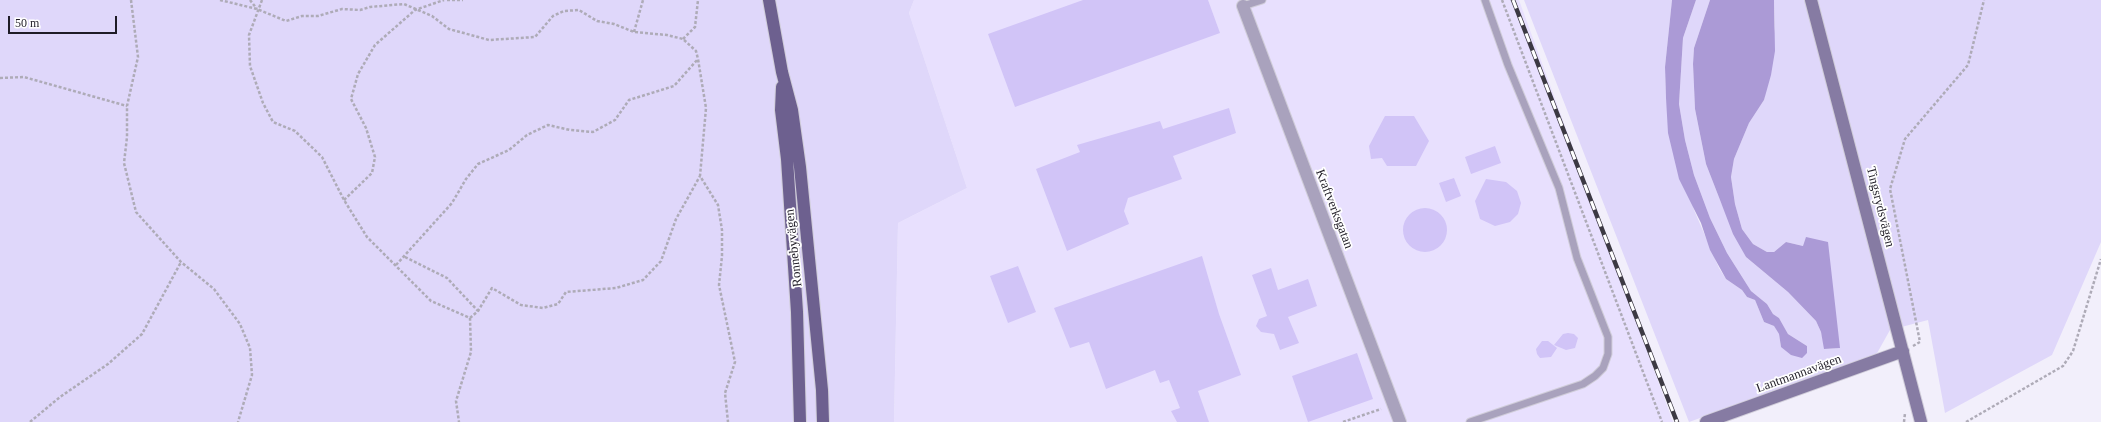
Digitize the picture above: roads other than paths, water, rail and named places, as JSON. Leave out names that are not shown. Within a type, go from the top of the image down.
[{"type":"main road","name":"Ronnebyvägen","points":[[769,0],[782,72],[792,110],[800,167],[822,390],[823,422]]},
{"type":"main road","name":"Ronnebyvägen","points":[[782,72],[781,110],[787,159],[797,312],[800,422]]},
{"type":"street","name":"Tingsrydsvägen","points":[[1811,0],[1921,422]]},
{"type":"street","name":"Kraftverksgatan","points":[[1243,6],[1400,422]]},
{"type":"street","name":"Lantmannavägen","points":[[1706,422],[1903,351]]},
{"type":"lane","points":[[1243,6],[1262,0]]},
{"type":"lane","points":[[1470,422],[1582,384],[1599,372],[1608,354],[1608,337],[1578,258],[1559,188],[1508,65],[1485,0]]},
{"type":"railway","points":[[1513,0],[1677,422]]}]
